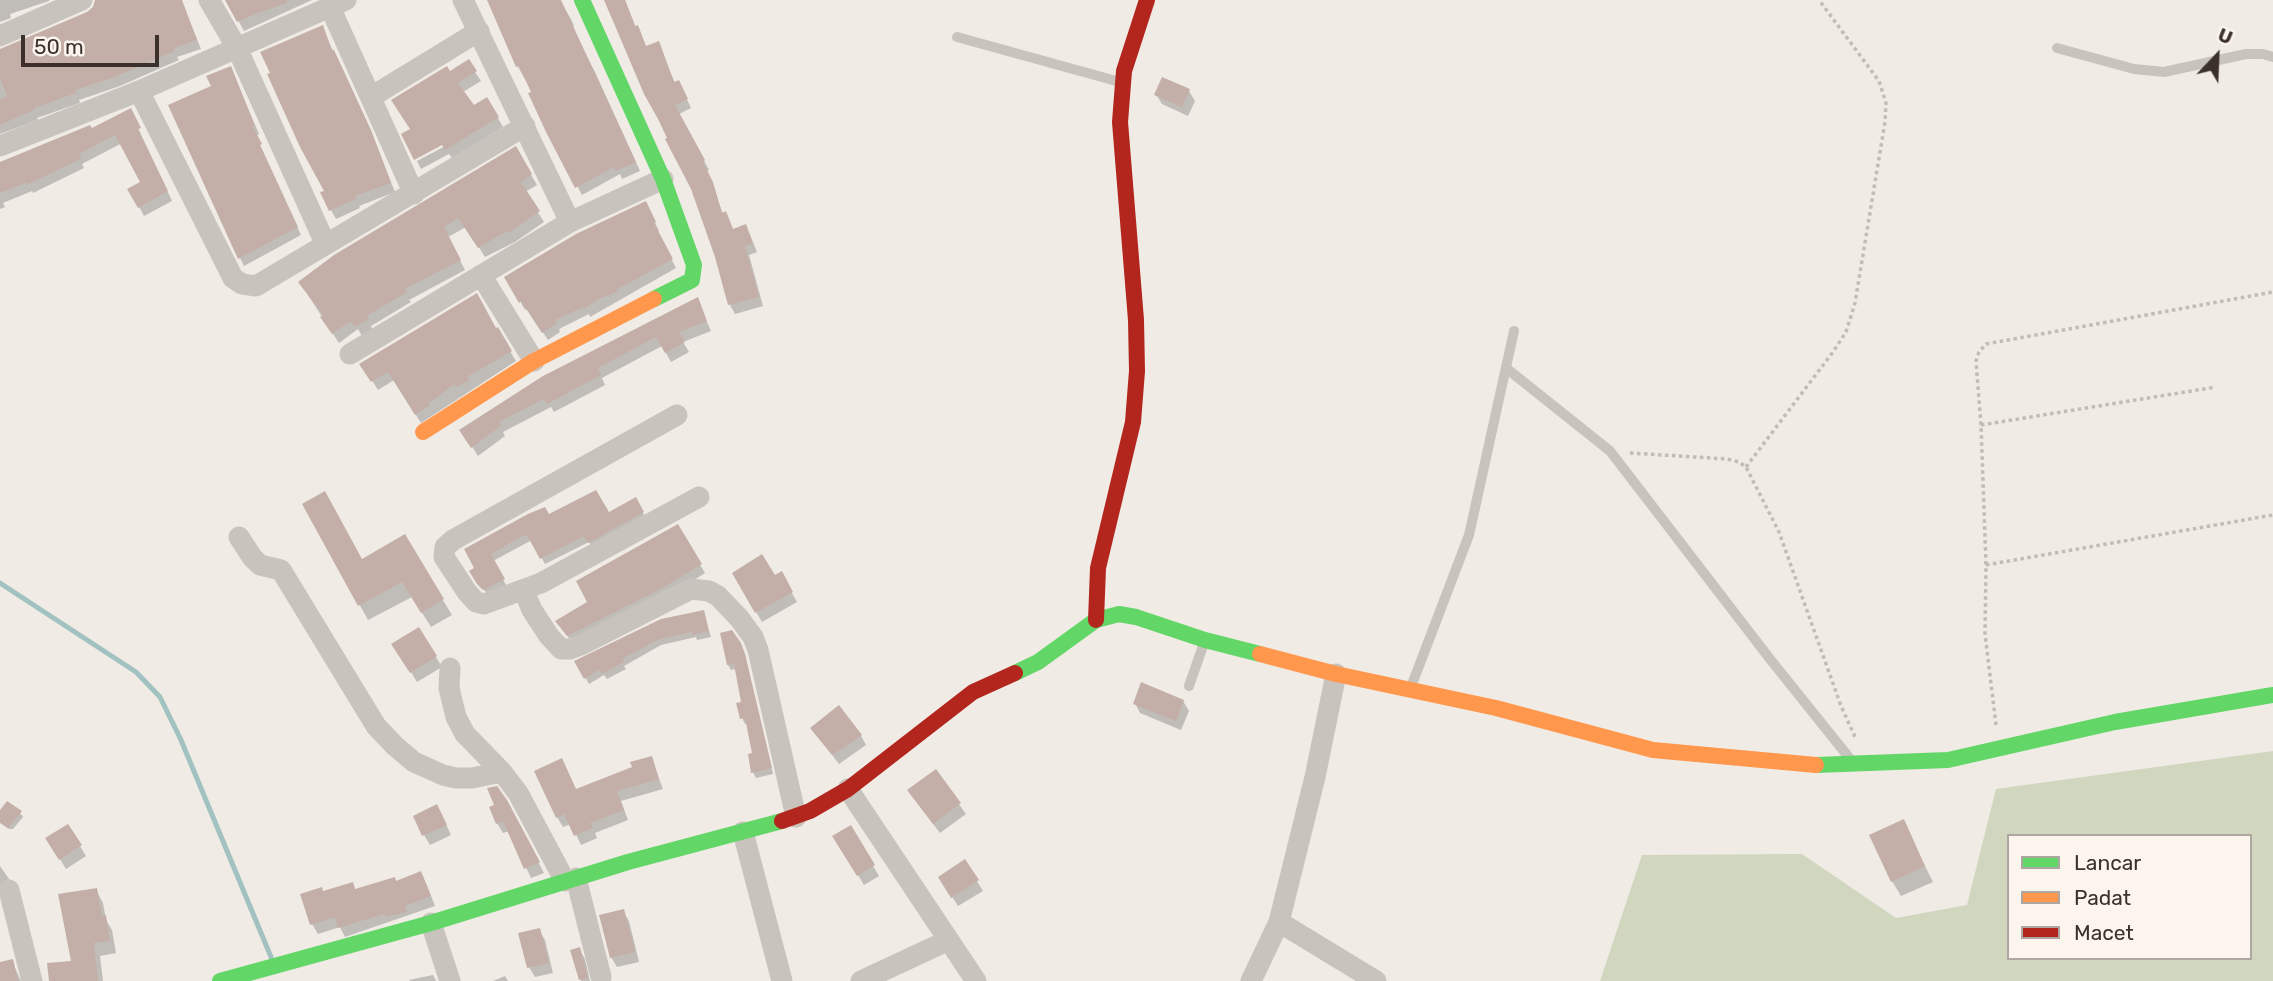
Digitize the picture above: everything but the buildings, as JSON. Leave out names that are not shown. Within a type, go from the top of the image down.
[{"type":"street","points":[[0,36],[82,0]]},
{"type":"street","points":[[209,0],[237,48],[325,243]]},
{"type":"street","points":[[463,0],[570,222]]},
{"type":"street","points":[[423,432],[534,361],[692,280],[694,265],[663,179],[582,0]]},
{"type":"street","points":[[1096,620],[1098,568],[1133,422],[1137,371],[1136,320],[1120,122],[1128,55],[1147,0]]},
{"type":"street","points":[[0,146],[139,91],[338,3],[371,97],[414,194]]},
{"type":"street","points":[[371,97],[479,31]]},
{"type":"street","points":[[139,91],[233,278],[242,284],[256,286],[525,126]]},
{"type":"street","points":[[351,354],[570,222],[663,179]]},
{"type":"street","points":[[481,275],[534,361]]},
{"type":"street","points":[[677,415],[445,547],[443,553],[449,567],[476,602],[484,604],[524,591],[699,497]]},
{"type":"street","points":[[239,537],[260,565],[282,572],[376,726],[395,746],[414,762],[443,775],[472,778],[502,772]]},
{"type":"street","points":[[524,591],[538,619],[555,645],[561,649],[583,644],[691,589],[709,591],[718,596],[739,618],[755,643],[782,748],[796,817]]},
{"type":"street","points":[[223,980],[796,817],[827,803],[848,789],[973,692],[1038,662],[1096,620],[1119,614],[1205,640],[1336,674],[1496,708],[1653,750],[1830,766],[1948,760],[2115,722],[2273,695]]},
{"type":"street","points":[[450,668],[449,688],[456,717],[465,734],[502,772],[518,793],[570,880],[601,977]]},
{"type":"street","points":[[1251,981],[1279,922],[1315,777],[1336,674]]},
{"type":"street","points":[[848,789],[975,981]]},
{"type":"street","points":[[743,832],[782,981]]},
{"type":"street","points":[[9,890],[8,918],[32,981]]},
{"type":"street","points":[[1279,922],[1376,981]]},
{"type":"street","points":[[431,923],[450,981]]},
{"type":"street","points":[[861,981],[949,940]]},
{"type":"lane","points":[[957,37],[1123,82]]},
{"type":"lane","points":[[2057,48],[2134,69],[2164,72],[2246,54],[2273,57]]},
{"type":"lane","points":[[1410,690],[1469,535],[1514,331]]},
{"type":"lane","points":[[1506,368],[1611,451],[1769,659],[1860,763]]},
{"type":"lane","points":[[1189,686],[1205,640]]},
{"type":"path","points":[[1746,467],[1846,332],[1855,303],[1885,122],[1886,103],[1879,81],[1819,0]]},
{"type":"path","points":[[1999,747],[1985,634],[1986,565],[1976,361],[1979,352],[1986,344],[2273,292]]},
{"type":"path","points":[[1981,425],[2217,387]]},
{"type":"path","points":[[1611,451],[1727,459],[1746,467],[1779,531],[1860,763]]},
{"type":"path","points":[[1986,565],[2273,515]]},
{"type":"green space","points":[[2273,751],[2273,981],[1600,981],[1642,855],[1802,854],[1896,918],[1967,905],[1996,789]]},
{"type":"waterway","points":[[0,583],[136,672],[160,697],[181,740],[271,957]]},
{"type":"traffic: fast","points":[[582,0],[663,179],[694,265],[692,280],[654,299]]},
{"type":"traffic: fast","points":[[1015,673],[1038,662],[1096,620],[1119,614],[1260,654]]},
{"type":"traffic: fast","points":[[1816,765],[1948,760],[2115,722],[2273,695]]},
{"type":"traffic: fast","points":[[220,981],[431,923],[628,862],[782,821]]},
{"type":"traffic: slow","points":[[423,432],[534,361],[654,299]]},
{"type":"traffic: slow","points":[[1260,654],[1336,674],[1496,708],[1653,750],[1816,765]]},
{"type":"traffic: jam","points":[[1096,620],[1098,568],[1133,422],[1137,371],[1136,320],[1120,122],[1124,71],[1147,0]]},
{"type":"traffic: jam","points":[[782,821],[810,811],[848,789],[973,692],[1015,673]]}]
